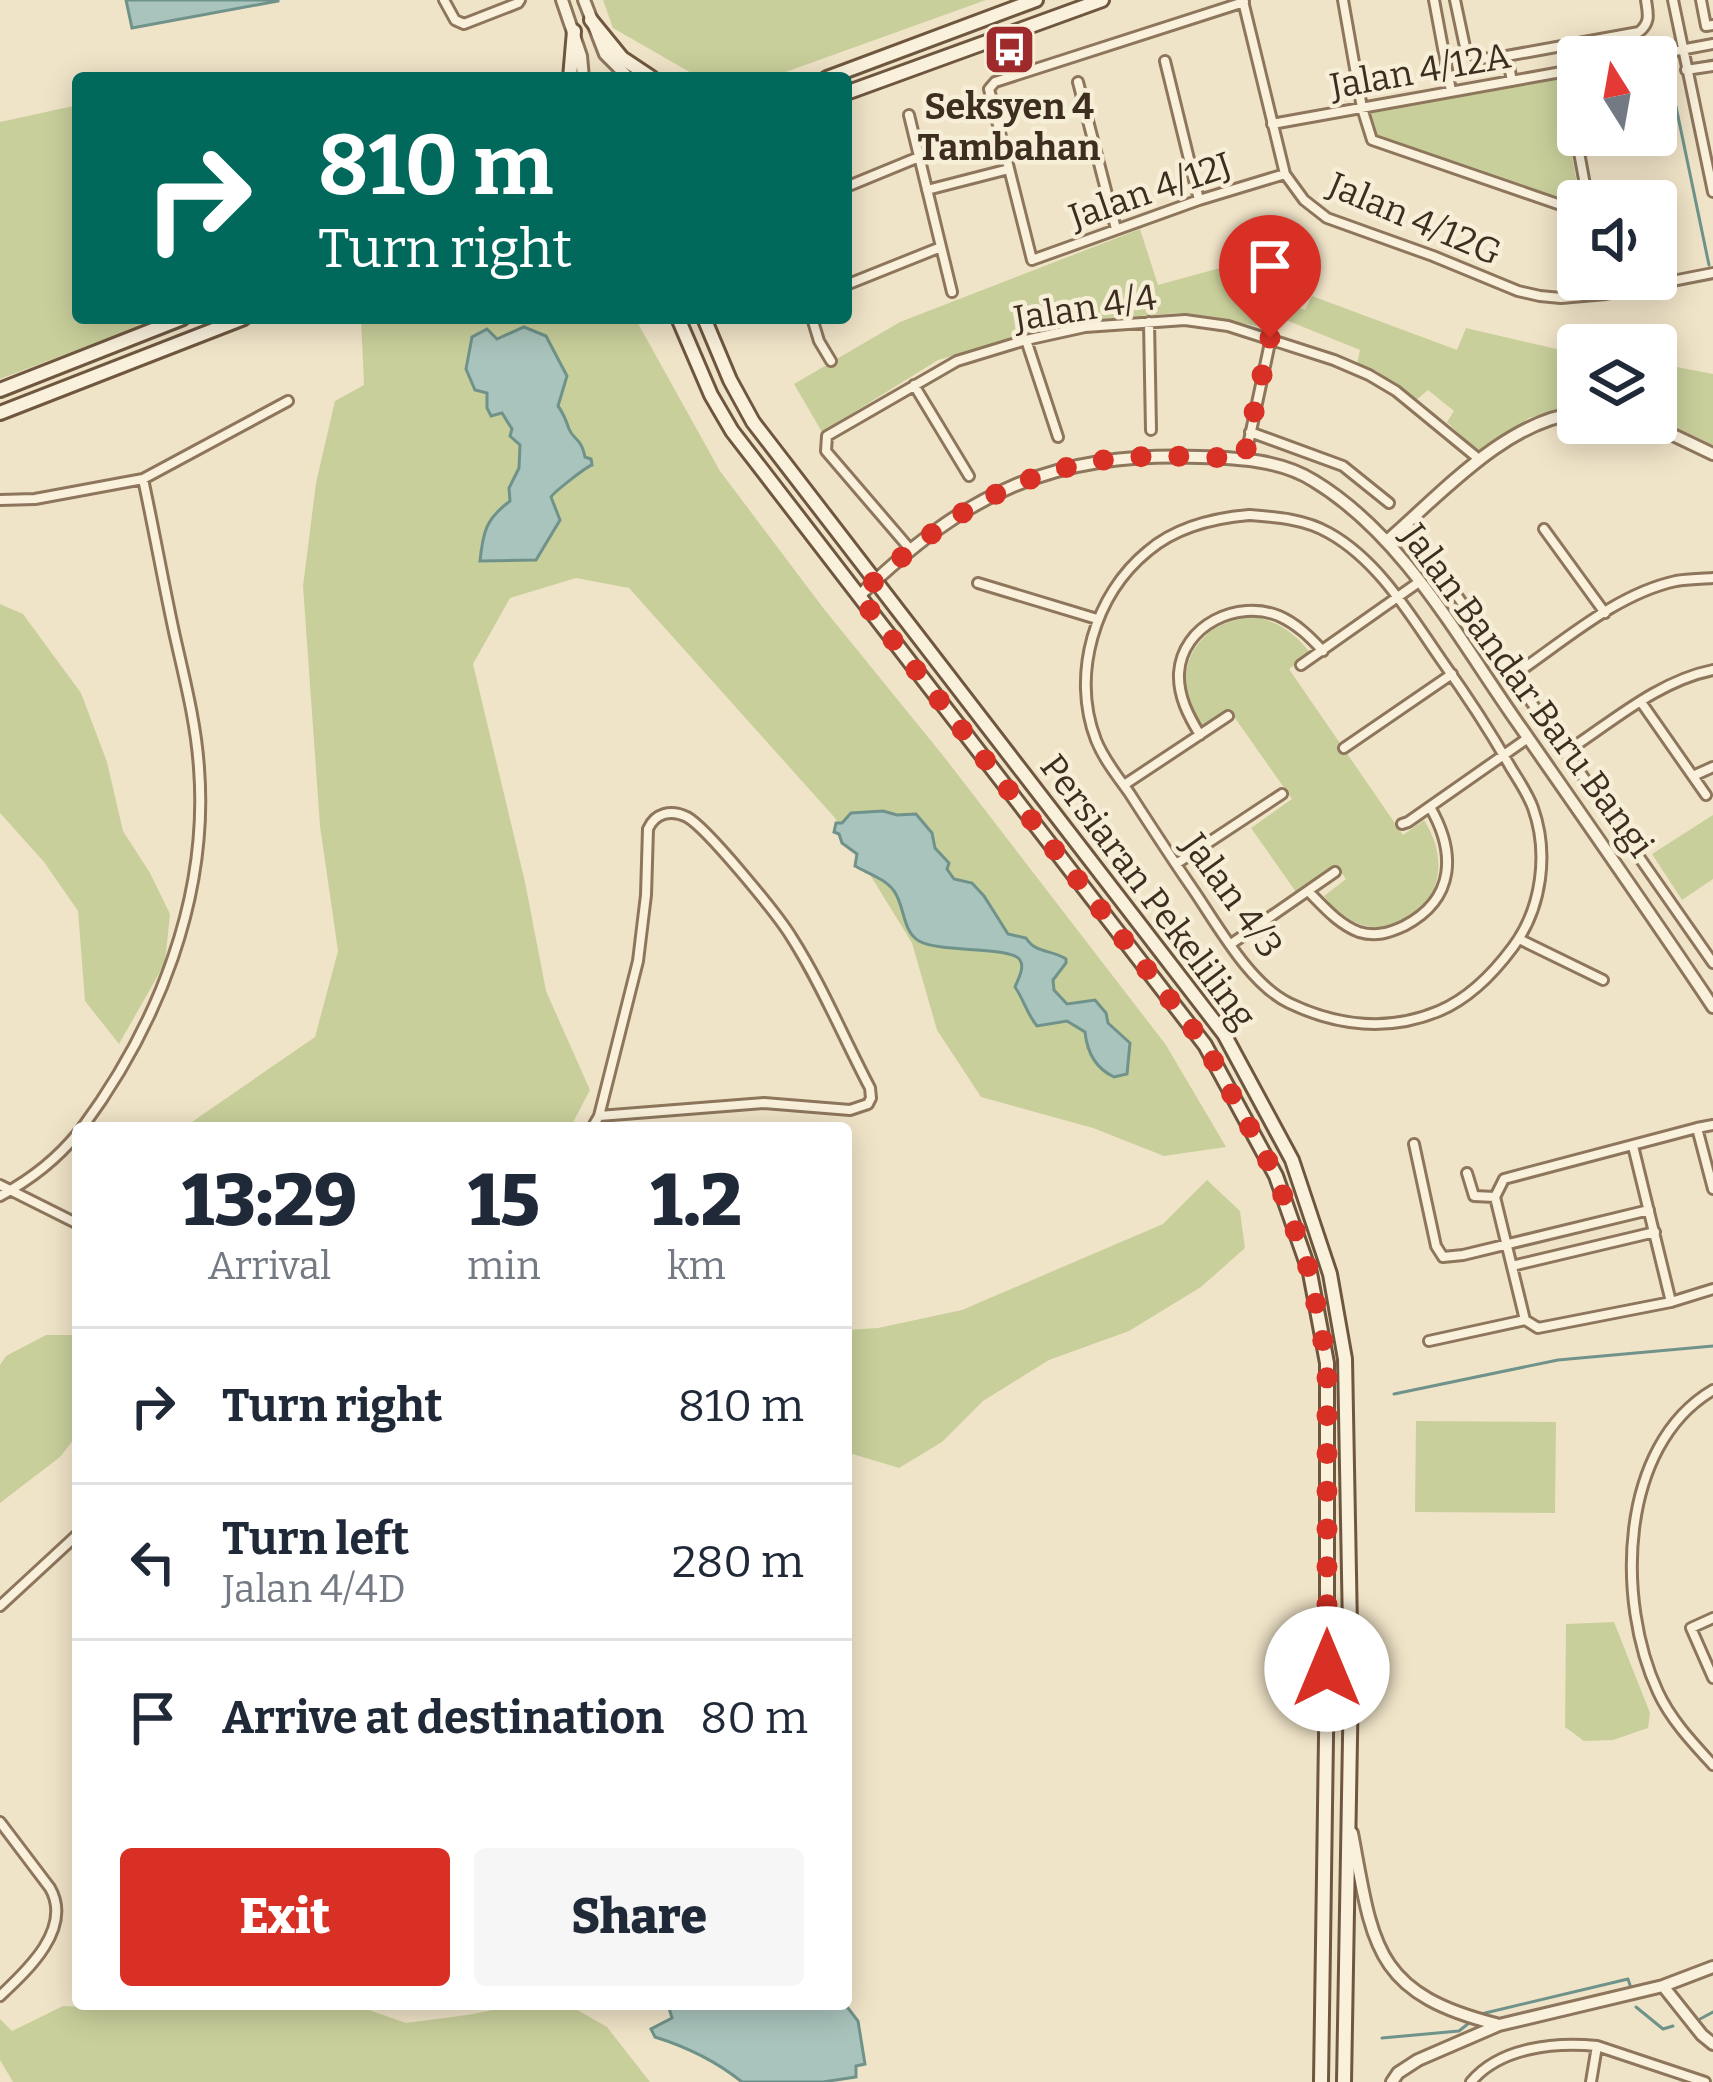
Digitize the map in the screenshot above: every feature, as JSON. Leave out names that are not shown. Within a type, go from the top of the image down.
[{"type":"main road","points":[[842,72],[1036,0]]},
{"type":"main road","points":[[852,91],[1102,0]]},
{"type":"main road","points":[[591,20],[622,58],[643,72]]},
{"type":"main road","points":[[571,72],[574,31]]},
{"type":"main road","points":[[0,390],[169,324]]},
{"type":"main road","points":[[0,413],[229,324]]},
{"type":"main road","name":"Persiaran Pekeliling","points":[[681,324],[732,431],[1205,1045],[1276,1176],[1310,1273],[1327,1363],[1321,2082]]},
{"type":"main road","name":"Persiaran Pekeliling","points":[[707,324],[753,422],[1223,1034],[1292,1160],[1330,1274],[1345,1359],[1351,1682],[1344,2082]]},
{"type":"main road","points":[[1328,1542],[1339,1538],[1350,1542]]},
{"type":"street","points":[[444,0],[455,20],[464,24],[520,0]]},
{"type":"street","points":[[562,0],[582,72]]},
{"type":"street","points":[[584,0],[609,59],[623,72]]},
{"type":"street","points":[[1343,0],[1362,108],[1375,142],[1557,204]]},
{"type":"street","points":[[1434,0],[1451,92]]},
{"type":"street","points":[[1455,0],[1465,47],[1476,57],[1490,59],[1557,47]]},
{"type":"street","points":[[1618,36],[1646,26],[1646,0]]},
{"type":"street","points":[[1673,0],[1713,192]]},
{"type":"street","points":[[1677,51],[1711,45],[1701,0]]},
{"type":"street","points":[[927,190],[1009,169],[989,89],[995,82],[1243,1]]},
{"type":"street","name":"Jalan 4/12G","points":[[1243,1],[1285,174],[1304,200],[1327,218],[1518,291],[1557,297]]},
{"type":"street","points":[[1508,56],[1512,81]]},
{"type":"street","points":[[1165,61],[1199,200]]},
{"type":"street","points":[[1686,70],[1713,66]]},
{"type":"street","name":"Jalan 4/12A","points":[[1272,124],[1557,72]]},
{"type":"street","points":[[1078,82],[1116,229]]},
{"type":"street","points":[[909,115],[952,292]]},
{"type":"street","points":[[852,185],[919,158]]},
{"type":"street","name":"Jalan 4/12J","points":[[1009,169],[1032,260],[1285,174]]},
{"type":"street","points":[[852,283],[941,248]]},
{"type":"street","name":"Jalan 4/12G","points":[[1677,280],[1713,273]]},
{"type":"street","name":"Jalan 4/4","points":[[910,549],[825,446],[831,432],[957,362],[1085,327],[1185,320],[1270,338],[1369,375],[1396,391],[1480,460]]},
{"type":"street","points":[[1149,322],[1151,430]]},
{"type":"street","points":[[814,324],[831,361]]},
{"type":"street","points":[[1244,459],[1270,338]]},
{"type":"street","points":[[1026,340],[1058,437]]},
{"type":"street","points":[[914,385],[969,476]]},
{"type":"street","points":[[0,500],[35,499],[143,479],[288,400]]},
{"type":"street","points":[[1388,540],[1480,460],[1534,423],[1557,418]]},
{"type":"street","points":[[1250,432],[1342,466],[1389,503]]},
{"type":"street","points":[[1677,437],[1713,454]]},
{"type":"street","name":"Jalan Bandar Baru Bangi","points":[[859,596],[932,531],[1024,480],[1073,465],[1133,457],[1244,459],[1295,471],[1388,540],[1713,1007]]},
{"type":"street","points":[[85,1122],[120,1069],[172,964],[185,924],[199,844],[199,766],[193,722],[143,479]]},
{"type":"street","name":"Jalan 4/3","points":[[1276,517],[1324,530],[1364,559],[1398,597],[1451,674],[1532,804],[1540,836],[1539,885],[1519,939],[1494,973],[1458,1002],[1420,1018],[1380,1025],[1357,1025],[1287,1002],[1257,978],[1176,865],[1096,739],[1089,712],[1087,665],[1097,619],[1123,578],[1149,550],[1206,521],[1276,517]]},
{"type":"street","points":[[1406,524],[1713,963]]},
{"type":"street","points":[[1544,529],[1605,613]]},
{"type":"street","points":[[1514,675],[1639,595],[1675,581],[1713,578]]},
{"type":"street","points":[[1301,665],[1419,581]]},
{"type":"street","points":[[977,584],[1097,619]]},
{"type":"street","points":[[1200,735],[1186,712],[1179,675],[1182,656],[1193,637],[1211,622],[1252,610],[1274,614],[1294,624],[1323,651]]},
{"type":"street","points":[[1567,752],[1675,682],[1713,670]]},
{"type":"street","points":[[1344,748],[1451,674]]},
{"type":"street","points":[[1641,702],[1706,795]]},
{"type":"street","points":[[1124,785],[1228,716]]},
{"type":"street","points":[[1402,824],[1528,738]]},
{"type":"street","points":[[1693,776],[1713,767]]},
{"type":"street","points":[[1176,865],[1282,794]]},
{"type":"street","points":[[1308,891],[1333,916],[1366,934],[1386,933],[1411,922],[1444,886],[1447,871],[1448,848],[1430,807]]},
{"type":"street","points":[[596,1122],[638,961],[648,829],[659,815],[681,814],[698,826],[792,938],[871,1097],[868,1104],[850,1109],[764,1103],[599,1116]]},
{"type":"street","points":[[1231,944],[1335,872]]},
{"type":"street","points":[[1519,939],[1603,980]]},
{"type":"street","points":[[1525,1320],[1495,1197],[1504,1179],[1713,1125]]},
{"type":"street","points":[[1697,1128],[1713,1189]]},
{"type":"street","points":[[4,1194],[56,1157],[72,1139]]},
{"type":"street","points":[[1414,1144],[1436,1246],[1443,1257],[1649,1210]]},
{"type":"street","points":[[1633,1146],[1671,1302]]},
{"type":"street","points":[[1467,1173],[1474,1196],[1495,1197]]},
{"type":"street","points":[[0,1185],[4,1194],[72,1222]]},
{"type":"street","points":[[1512,1266],[1655,1232]]},
{"type":"street","points":[[1429,1340],[1525,1320],[1538,1328],[1713,1289]]},
{"type":"street","points":[[1713,1390],[1691,1403],[1658,1447],[1635,1511],[1632,1569],[1640,1636],[1657,1689],[1675,1724],[1713,1765]]},
{"type":"street","points":[[0,1606],[72,1540]]},
{"type":"street","points":[[1713,1618],[1691,1628],[1713,1678]]},
{"type":"street","points":[[1348,1813],[1372,1933],[1385,1960],[1411,1989],[1440,2007],[1499,2025]]},
{"type":"street","points":[[0,1822],[50,1888],[57,1906],[45,1944],[0,1996]]},
{"type":"street","points":[[1392,2082],[1418,2060],[1499,2025],[1663,1986],[1713,1967]]},
{"type":"street","points":[[1663,1986],[1713,2044]]},
{"type":"street","points":[[1471,2082],[1492,2063],[1558,2045],[1597,2046],[1705,2082]]},
{"type":"street","points":[[1591,2082],[1597,2046]]},
{"type":"green space","points":[[603,0],[986,0],[786,72],[690,72],[613,28]]},
{"type":"green space","points":[[1557,78],[1557,156],[1572,156],[1576,180],[1557,180],[1557,199],[1375,134],[1367,111]]},
{"type":"green space","points":[[72,106],[72,324],[146,324],[0,379],[0,122]]},
{"type":"green space","points":[[1140,229],[1158,285],[1231,265],[1261,273],[1255,292],[1305,310],[1312,296],[1457,350],[1466,328],[1557,349],[1557,412],[1529,418],[1479,453],[1447,422],[1454,411],[1428,390],[1415,401],[1377,371],[1357,364],[1360,350],[1276,316],[1271,328],[1178,313],[1075,321],[938,360],[822,432],[794,384],[900,322]]},
{"type":"green space","points":[[361,324],[638,324],[720,471],[1166,1045],[1226,1147],[1164,1156],[1093,1128],[981,1097],[937,1030],[912,943],[835,818],[629,588],[576,578],[510,598],[473,664],[546,991],[590,1090],[573,1122],[192,1122],[315,1037],[338,951],[320,826],[303,586],[316,483],[335,401],[364,385]]},
{"type":"green space","points":[[1677,367],[1713,374],[1713,457],[1677,436]]},
{"type":"green space","points":[[0,604],[23,614],[81,693],[107,762],[123,831],[170,914],[165,963],[119,1044],[85,1001],[78,911],[44,862],[0,813]]},
{"type":"green space","points":[[1252,616],[1285,629],[1311,654],[1289,669],[1403,835],[1424,820],[1437,849],[1437,876],[1429,899],[1413,916],[1393,926],[1370,927],[1346,917],[1324,896],[1346,879],[1336,865],[1296,892],[1251,828],[1292,799],[1230,711],[1201,728],[1190,704],[1187,667],[1198,644],[1223,624]]},
{"type":"green space","points":[[1713,815],[1713,879],[1682,900],[1652,854]]},
{"type":"green space","points":[[1207,1180],[1240,1211],[1245,1248],[1201,1287],[1129,1331],[1049,1360],[983,1401],[942,1442],[899,1468],[852,1454],[852,1330],[962,1310],[1163,1224]]},
{"type":"green space","points":[[46,1335],[72,1335],[72,1442],[60,1457],[0,1503],[0,1365],[6,1356]]},
{"type":"green space","points":[[1416,1421],[1556,1422],[1555,1513],[1415,1512]]},
{"type":"green space","points":[[1614,1622],[1650,1713],[1648,1728],[1613,1740],[1584,1741],[1565,1727],[1566,1624]]},
{"type":"green space","points":[[63,2006],[72,2010],[369,2010],[406,2023],[493,2010],[577,2010],[607,2027],[650,2082],[13,2082],[0,2060],[0,2019],[12,2031]]},
{"type":"water","points":[[126,0],[278,0],[278,1],[132,28]]},
{"type":"water","points":[[524,327],[546,336],[567,376],[558,406],[592,465],[551,497],[560,520],[536,560],[480,561],[487,526],[510,501],[520,445],[510,436],[512,429],[502,413],[491,416],[487,393],[475,390],[466,369],[472,337],[487,329],[497,339]]},
{"type":"water","points":[[851,813],[916,814],[932,833],[935,848],[949,863],[947,869],[954,879],[972,883],[1008,934],[1066,959],[1053,980],[1054,990],[1067,1004],[1095,1000],[1108,1023],[1130,1043],[1127,1074],[1114,1077],[1102,1069],[1090,1053],[1085,1032],[1067,1021],[1037,1026],[1015,987],[1022,966],[1014,956],[929,945],[913,937],[894,891],[855,866],[857,854],[834,832],[836,823]]},
{"type":"water","points":[[670,2010],[850,2010],[858,2021],[865,2064],[856,2066],[856,2077],[823,2082],[742,2082],[701,2055],[655,2037],[651,2029],[672,2018]]},
{"type":"waterway","points":[[1694,64],[1713,60]]},
{"type":"waterway","points":[[1677,112],[1709,265]]},
{"type":"waterway","points":[[1394,1394],[1558,1360],[1713,1346]]},
{"type":"waterway","points":[[1481,2014],[1628,1979],[1630,1985]]},
{"type":"waterway","points":[[1636,2007],[1663,2029],[1673,2026]]},
{"type":"waterway","points":[[1700,2019],[1713,2012]]},
{"type":"waterway","points":[[1382,2038],[1459,2031],[1469,2023]]},
{"type":"place","name":"Seksyen 4 Tambahan","points":[[1009,50]]},
{"type":"route","points":[[1270,338],[1244,459],[1133,457],[1073,465],[1024,480],[932,531],[859,596],[1205,1045],[1276,1176],[1310,1273],[1327,1363],[1327,1669]]}]
